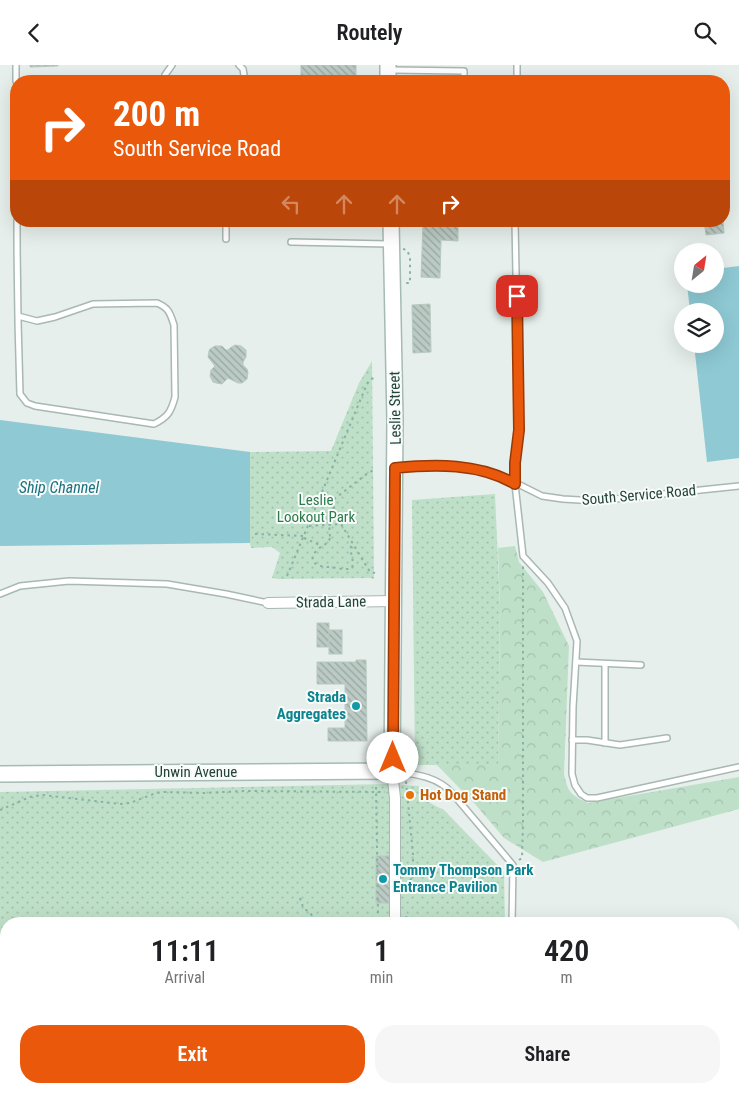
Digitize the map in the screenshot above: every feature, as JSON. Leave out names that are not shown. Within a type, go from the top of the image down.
[{"type":"street","name":"Leslie Street","points":[[392,227],[397,246],[392,771],[395,798],[395,917]]},
{"type":"street","name":"Strada Lane","points":[[268,603],[394,601]]},
{"type":"street","name":"Unwin Avenue","points":[[0,774],[392,771]]},
{"type":"lane","points":[[388,72],[464,71],[464,75]]},
{"type":"lane","points":[[17,227],[18,316],[20,394],[27,403],[35,406],[154,424],[165,419],[172,408],[175,397],[174,325],[171,314],[166,307],[157,303],[93,303],[55,317],[37,321],[18,316]]},
{"type":"lane","points":[[226,227],[226,239]]},
{"type":"lane","points":[[515,227],[519,430],[515,463],[515,484],[522,556],[548,583],[565,608],[577,641],[572,740],[574,782],[580,793],[585,797],[600,798],[739,767]]},
{"type":"lane","points":[[291,242],[397,246]]},
{"type":"lane","name":"South Service Road","points":[[395,468],[428,466],[483,470],[506,478],[542,496],[596,501],[739,486]]},
{"type":"lane","points":[[0,594],[20,586],[69,581],[167,584],[226,593],[268,603]]},
{"type":"lane","points":[[576,662],[641,665]]},
{"type":"lane","points":[[605,664],[605,743]]},
{"type":"lane","points":[[572,740],[587,740],[620,745],[667,738]]},
{"type":"lane","points":[[392,771],[432,779],[443,784],[513,865],[512,917]]},
{"type":"path","points":[[397,246],[407,250],[410,257],[410,283],[402,283]]},
{"type":"path","points":[[288,576],[367,384],[374,378]]},
{"type":"path","points":[[333,500],[374,470]]},
{"type":"path","points":[[322,496],[333,500]]},
{"type":"path","points":[[333,500],[335,514],[370,572],[375,573]]},
{"type":"path","points":[[329,521],[330,538],[328,543],[314,553],[315,564],[322,567],[352,568],[353,558],[350,549],[352,543]]},
{"type":"path","points":[[309,526],[341,524]]},
{"type":"path","points":[[255,534],[304,537],[322,546]]},
{"type":"path","points":[[513,865],[522,858],[522,556]]},
{"type":"path","points":[[376,787],[378,914]]},
{"type":"path","points":[[396,903],[408,887],[413,872],[407,791]]},
{"type":"path","points":[[0,810],[30,797],[42,795],[120,804],[130,803],[156,793],[164,792],[386,792]]},
{"type":"path","points":[[300,898],[303,907],[314,917]]},
{"type":"green space","name":"Leslie Lookout Park","points":[[372,361],[374,579],[272,578],[280,553],[272,547],[251,548],[250,543],[250,452],[331,451],[359,383]]},
{"type":"green space","points":[[495,494],[500,606],[498,765],[415,765],[412,500]]},
{"type":"green space","points":[[515,546],[519,562],[543,592],[569,646],[564,774],[571,793],[588,803],[739,777],[739,809],[543,862],[504,838],[475,804],[437,765],[498,763],[500,606],[498,548]]},
{"type":"green space","points":[[388,784],[419,786],[419,798],[443,809],[504,872],[505,917],[0,917],[0,792]]},
{"type":"water","points":[[739,266],[739,458],[707,462],[695,353],[724,353],[724,303],[689,303],[688,293],[724,293],[724,268]]},
{"type":"water","name":"Ship Channel","points":[[0,420],[250,452],[250,543],[0,546]]},
{"type":"building","points":[[30,65],[58,65],[58,66],[30,67]]},
{"type":"building","points":[[301,65],[356,65],[356,75],[301,75]]},
{"type":"building","points":[[423,227],[458,227],[458,241],[441,240],[440,278],[421,277]]},
{"type":"building","points":[[705,227],[724,227],[724,233],[706,235]]},
{"type":"building","points":[[430,304],[431,352],[413,353],[412,305]]},
{"type":"building","points":[[235,345],[241,346],[246,350],[243,365],[248,372],[247,379],[242,383],[228,378],[222,384],[213,382],[210,376],[211,370],[215,366],[208,357],[210,349],[215,346],[222,346],[228,350]]},
{"type":"building","points":[[330,513],[334,517],[330,521],[326,517]]},
{"type":"building","points":[[317,623],[329,623],[329,647],[317,647]]},
{"type":"building","points":[[329,630],[342,630],[342,654],[329,654]]},
{"type":"building","name":"Strada Aggregates","points":[[356,660],[366,660],[367,741],[328,741],[328,728],[345,728],[345,684],[317,684],[317,662],[356,662]]},
{"type":"building","name":"Tommy Thompson Park Entrance Pavilion","points":[[376,856],[390,856],[390,903],[376,903]]},
{"type":"place","name":"Strada Aggregates","points":[[356,706]]},
{"type":"place","name":"Hot Dog Stand","points":[[410,795]]},
{"type":"place","name":"Tommy Thompson Park Entrance Pavilion","points":[[383,879]]},
{"type":"route","points":[[393,758],[395,468],[461,467],[483,470],[506,478],[515,484],[515,463],[519,430],[517,296]]}]
